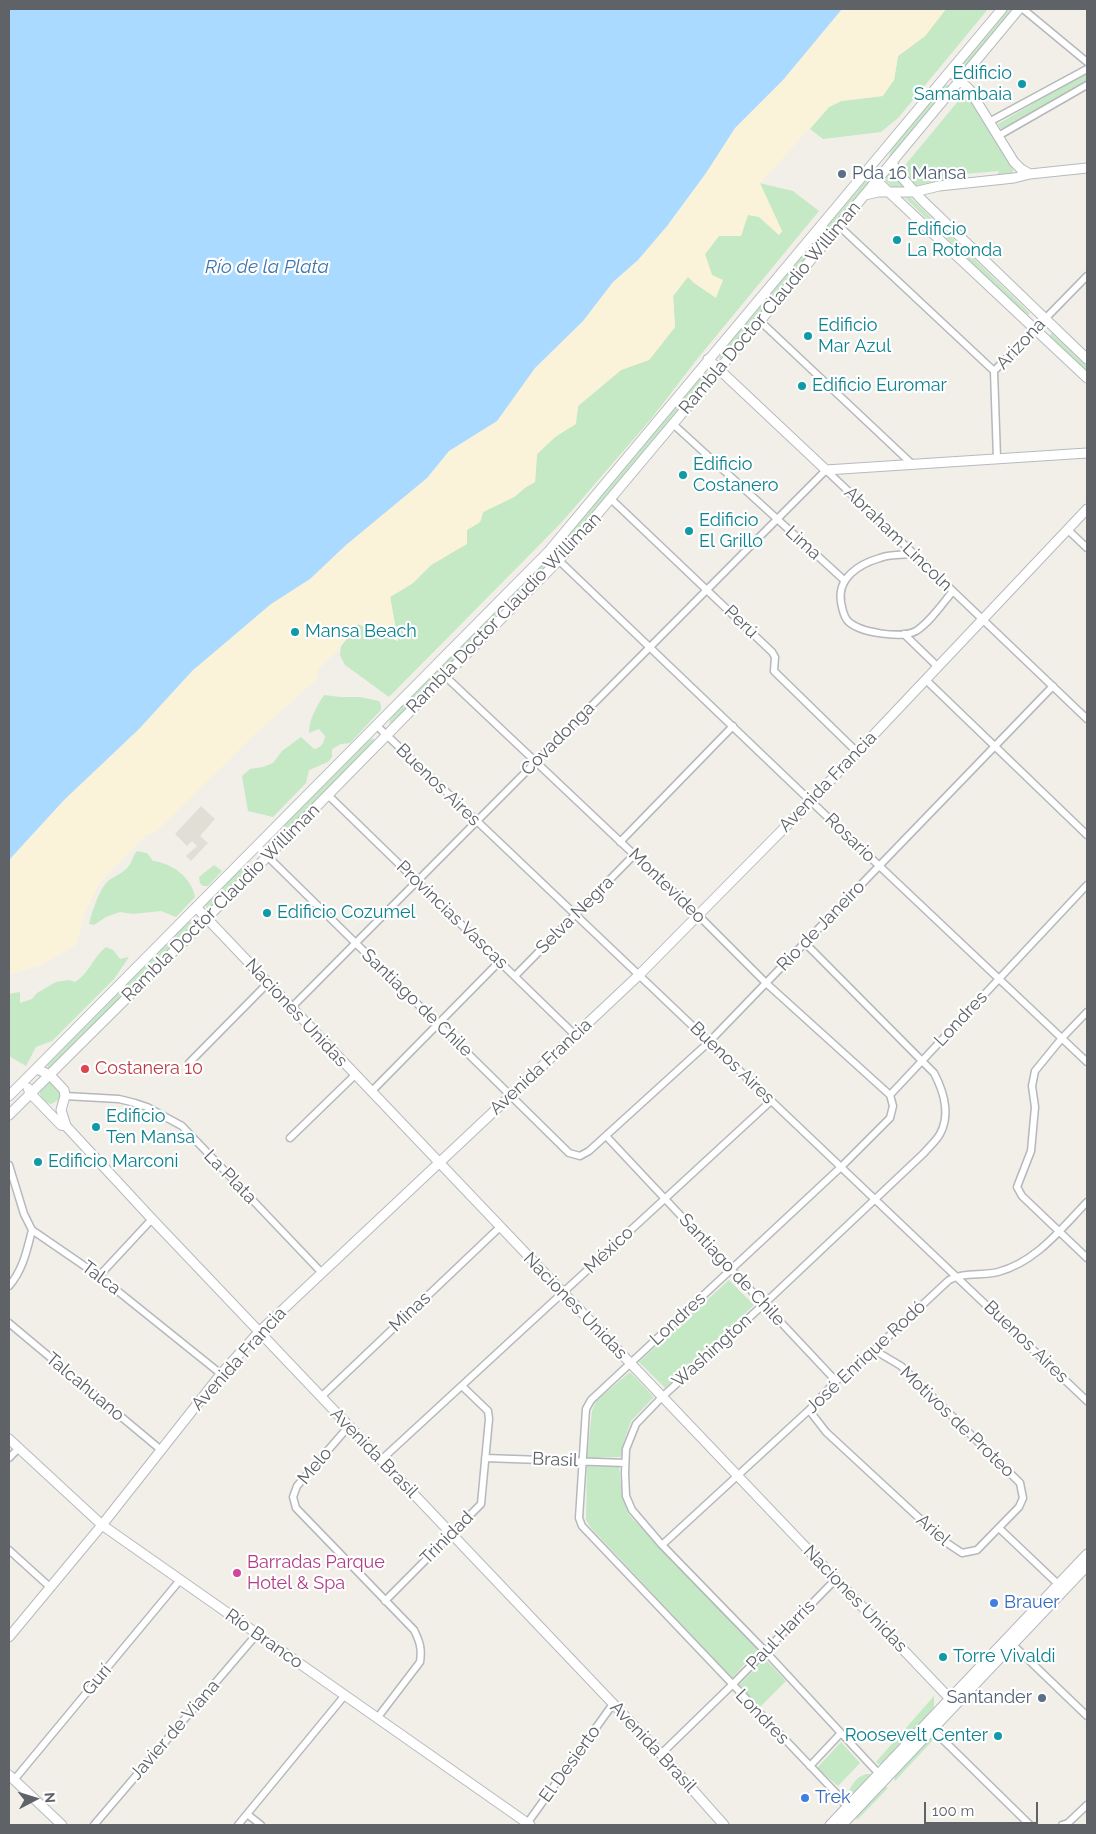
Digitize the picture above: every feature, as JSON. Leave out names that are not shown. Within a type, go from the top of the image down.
[{"type":"street","name":"Rambla Doctor Claudio Williman","points":[[9,1096],[549,551],[1002,9]]},
{"type":"street","name":"Rambla Doctor Claudio Williman","points":[[9,1115],[207,918],[559,560],[760,322],[1019,9]]},
{"type":"street","points":[[1023,9],[1087,62]]},
{"type":"street","points":[[989,122],[1087,69]]},
{"type":"street","points":[[950,72],[970,89],[1014,162],[1030,174]]},
{"type":"street","points":[[998,136],[1087,85]]},
{"type":"street","points":[[892,162],[897,172],[914,192],[1087,360]]},
{"type":"street","points":[[865,195],[878,192],[914,192],[939,186],[1087,168]]},
{"type":"street","points":[[870,169],[877,181],[1087,378]]},
{"type":"street","points":[[839,226],[994,371]]},
{"type":"street","name":"Arizona","points":[[997,458],[994,371],[1087,276]]},
{"type":"street","points":[[760,322],[912,464]]},
{"type":"street","name":"Abraham Lincoln","points":[[708,359],[1087,719]]},
{"type":"street","name":"Lima","points":[[673,424],[844,580]]},
{"type":"street","points":[[826,470],[1087,453]]},
{"type":"street","name":"Covadonga","points":[[291,1008],[826,470]]},
{"type":"street","name":"Perú","points":[[612,499],[772,652],[775,657],[774,671],[857,752]]},
{"type":"street","name":"Avenida Francia","points":[[9,1637],[102,1525],[221,1374],[259,1332],[639,975],[811,801],[1087,509]]},
{"type":"street","points":[[1067,529],[1087,548]]},
{"type":"street","name":"Rosario","points":[[549,551],[1087,1062]]},
{"type":"street","points":[[914,554],[881,557],[858,568],[844,580],[839,592],[842,611],[847,620],[854,625],[876,632],[899,636],[916,631],[935,613],[953,591]]},
{"type":"street","points":[[904,634],[938,667]]},
{"type":"street","name":"Montevideo","points":[[445,676],[698,915],[766,983],[890,1095]]},
{"type":"street","points":[[926,680],[1087,834]]},
{"type":"street","name":"Rio de Janeiro","points":[[580,1156],[589,1151],[606,1136],[709,1042],[1052,686]]},
{"type":"street","name":"Buenos Aires","points":[[377,726],[1087,1401]]},
{"type":"street","points":[[620,842],[733,726]]},
{"type":"street","name":"Provincias Vascas","points":[[328,795],[575,1034]]},
{"type":"street","name":"Santiago de Chile","points":[[257,846],[569,1153],[580,1156]]},
{"type":"street","name":"Selva Negra","points":[[515,976],[634,855]]},
{"type":"street","name":"Londres","points":[[847,1807],[582,1526],[579,1518],[586,1409],[590,1400],[841,1167],[890,1118],[893,1106],[890,1095],[1087,885]]},
{"type":"street","name":"Naciones Unidas","points":[[196,907],[952,1701]]},
{"type":"street","name":"Washington","points":[[805,943],[934,1074],[943,1091],[946,1112],[940,1134],[924,1153],[764,1304],[662,1396],[636,1424],[626,1449],[626,1496],[632,1510],[662,1545],[765,1651],[881,1776]]},
{"type":"street","points":[[371,1092],[500,961]]},
{"type":"street","points":[[189,1063],[268,983]]},
{"type":"street","points":[[1087,1012],[1062,1038],[1035,1071],[1032,1086],[1035,1107],[1031,1151],[1017,1187],[1022,1196],[1087,1258]]},
{"type":"street","points":[[37,1069],[50,1075],[64,1090],[62,1115],[66,1126]]},
{"type":"street","points":[[290,1138],[355,1075]]},
{"type":"street","name":"Avenida Brasil","points":[[25,1081],[30,1094],[62,1125],[66,1126],[259,1332],[661,1754],[724,1825]]},
{"type":"street","name":"La Plata","points":[[64,1101],[119,1100],[134,1103],[147,1107],[182,1126],[322,1273]]},
{"type":"street","points":[[47,1110],[64,1101]]},
{"type":"street","name":"México","points":[[381,1460],[771,1101]]},
{"type":"street","name":"Santiago de Chile","points":[[606,1136],[836,1382]]},
{"type":"street","points":[[9,1164],[24,1214],[32,1230],[22,1267],[9,1286]]},
{"type":"street","points":[[956,1276],[984,1275],[1000,1271],[1024,1261],[1044,1246],[1087,1202]]},
{"type":"street","points":[[99,1276],[152,1219]]},
{"type":"street","name":"Minas","points":[[321,1397],[500,1227]]},
{"type":"street","name":"Talca","points":[[32,1230],[99,1276],[221,1374]]},
{"type":"street","name":"José Enrique Rodó","points":[[662,1545],[809,1410],[836,1382],[874,1350],[949,1280],[956,1276]]},
{"type":"street","name":"Talcahuano","points":[[9,1323],[161,1450]]},
{"type":"street","name":"Motivos de Proteo","points":[[874,1350],[901,1366],[1020,1483],[1022,1498],[1019,1507],[1000,1528]]},
{"type":"street","name":"Trinidad","points":[[386,1601],[481,1504],[489,1419],[488,1412],[462,1386]]},
{"type":"street","name":"Ariel","points":[[809,1410],[826,1432],[957,1551],[962,1553],[977,1550],[1000,1528]]},
{"type":"street","name":"Melo","points":[[349,1426],[297,1486],[293,1497],[296,1508],[414,1630],[420,1642],[422,1651],[420,1662],[378,1717]]},
{"type":"street","name":"Río Branco","points":[[9,1439],[102,1525],[378,1717],[528,1825]]},
{"type":"street","points":[[9,1458],[19,1448]]},
{"type":"street","name":"Brasil","points":[[485,1458],[625,1463]]},
{"type":"street","points":[[1000,1528],[1061,1587]]},
{"type":"street","points":[[9,1550],[50,1588]]},
{"type":"street","points":[[830,1825],[881,1776],[1010,1642],[1061,1587],[1087,1554]]},
{"type":"street","points":[[1061,1587],[1087,1566]]},
{"type":"street","name":"Paul Harris","points":[[661,1754],[836,1579]]},
{"type":"street","name":"Gurí","points":[[11,1778],[180,1580]]},
{"type":"street","name":"Javier de Viana","points":[[94,1825],[257,1634]]},
{"type":"street","points":[[1010,1642],[1087,1716]]},
{"type":"street","points":[[238,1825],[345,1695]]},
{"type":"street","name":"El Desierto","points":[[528,1825],[613,1704]]},
{"type":"street","points":[[929,1727],[1030,1825]]},
{"type":"street","points":[[810,1766],[841,1733]]},
{"type":"street","points":[[842,1825],[881,1776]]},
{"type":"street","points":[[11,1778],[62,1825]]},
{"type":"street","points":[[1062,1825],[1068,1823],[1087,1805]]},
{"type":"street","points":[[247,1814],[261,1825]]},
{"type":"shaded area","points":[[201,806],[215,819],[200,836],[208,843],[191,861],[186,856],[197,846],[192,841],[187,846],[175,834]]},
{"type":"green space","points":[[946,9],[988,9],[898,118],[881,132],[823,139],[810,129],[829,107],[841,101],[883,96],[894,80],[898,56],[925,36]]},
{"type":"green space","points":[[1008,9],[1015,9],[961,73],[958,74],[957,70]]},
{"type":"green space","points":[[1087,72],[1087,80],[1001,129],[998,124]]},
{"type":"green space","points":[[944,85],[948,85],[948,88],[880,170],[888,159],[892,147]]},
{"type":"green space","points":[[965,93],[1013,170],[1013,174],[997,175],[999,171],[954,175],[946,181],[914,186],[901,170]]},
{"type":"green space","points":[[891,170],[905,187],[904,189],[894,189],[884,179]]},
{"type":"green space","points":[[869,177],[871,181],[725,356],[719,359],[721,352]]},
{"type":"green space","points":[[759,183],[793,191],[819,211],[698,358],[651,419],[561,523],[389,697],[345,665],[340,655],[341,646],[358,624],[398,641],[390,597],[413,583],[431,565],[446,556],[467,530],[480,522],[483,512],[514,497],[535,482],[537,454],[555,437],[575,424],[578,406],[621,370],[649,360],[675,327],[673,296],[688,276],[712,275],[705,254],[719,236],[748,215],[759,216],[779,235],[782,231]]},
{"type":"green space","points":[[910,197],[1030,313],[1027,316],[905,198]]},
{"type":"green space","points":[[1052,333],[1087,366],[1087,372],[1049,336]]},
{"type":"green space","points":[[707,372],[709,375],[564,549],[561,548],[563,541],[702,375]]},
{"type":"green space","points":[[549,563],[547,566],[394,722],[389,723],[392,716],[541,565]]},
{"type":"green space","points":[[324,695],[360,697],[379,701],[381,710],[350,743],[341,744],[332,749],[332,757],[328,762],[309,770],[306,783],[273,817],[248,811],[242,776],[250,769],[273,763],[282,751],[301,737],[314,749],[322,745],[325,736],[319,729],[309,733],[309,728],[316,708]]},
{"type":"green space","points":[[373,738],[374,741],[371,746],[269,849],[266,848],[265,844]]},
{"type":"green space","points":[[137,851],[147,853],[153,861],[174,868],[190,884],[195,897],[176,917],[161,911],[133,914],[120,912],[106,917],[94,925],[89,924],[96,901],[105,885],[128,867]]},
{"type":"green space","points":[[247,864],[249,868],[207,909],[205,905]]},
{"type":"green space","points":[[214,865],[222,871],[208,886],[203,886],[200,883],[199,877]]},
{"type":"green space","points":[[188,922],[191,922],[192,926],[51,1069],[48,1069],[47,1065]]},
{"type":"green space","points":[[106,947],[113,950],[120,959],[129,957],[114,979],[52,1041],[36,1047],[26,1066],[9,1056],[9,994],[20,992],[20,1003],[32,999],[37,993],[56,982],[69,980],[75,982],[84,975]]},
{"type":"green space","points":[[49,1082],[53,1083],[61,1093],[60,1099],[51,1104],[43,1100],[40,1095],[40,1092]]},
{"type":"green space","points":[[729,1280],[754,1305],[665,1388],[639,1362]]},
{"type":"green space","points":[[630,1372],[654,1397],[631,1421],[623,1444],[621,1457],[587,1458],[592,1411],[596,1401]]},
{"type":"green space","points":[[587,1466],[619,1467],[622,1496],[629,1515],[758,1649],[732,1678],[591,1528],[586,1520]]},
{"type":"green space","points":[[765,1659],[786,1681],[760,1707],[739,1685]]},
{"type":"green space","points":[[934,1696],[934,1708],[882,1764],[878,1764],[876,1762]]},
{"type":"green space","points":[[931,1738],[934,1739],[895,1781],[894,1777]]},
{"type":"green space","points":[[841,1742],[860,1763],[838,1786],[817,1768]]},
{"type":"green space","points":[[871,1774],[850,1798],[848,1797],[854,1782],[864,1775]]},
{"type":"green space","points":[[885,1786],[888,1788],[857,1820],[856,1817]]},
{"type":"sand","name":"Mansa Beach","points":[[842,9],[946,9],[925,36],[898,56],[894,80],[882,96],[841,101],[829,107],[760,183],[782,231],[779,235],[759,217],[748,215],[741,236],[719,236],[705,254],[712,275],[723,280],[716,298],[688,277],[673,296],[675,327],[649,360],[621,370],[578,406],[576,424],[555,437],[537,454],[535,482],[514,497],[483,512],[480,522],[467,530],[467,544],[431,565],[413,583],[390,597],[398,641],[358,624],[338,650],[318,669],[318,678],[257,732],[158,830],[145,836],[99,884],[85,913],[76,945],[43,964],[9,975],[9,860],[64,800],[139,729],[192,671],[271,604],[310,579],[346,545],[427,478],[449,451],[497,421],[535,368],[583,321],[613,282],[638,260],[667,226],[706,173],[735,128],[783,80]]},
{"type":"water","name":"Río de la Plata","points":[[9,9],[842,9],[783,80],[735,128],[706,173],[667,226],[638,260],[613,282],[583,321],[535,368],[497,421],[449,451],[427,478],[346,545],[310,579],[271,604],[192,671],[139,729],[64,800],[9,860]]},
{"type":"place","name":"Edificio Samambaia","points":[[1022,84]]},
{"type":"place","name":"Pda 16 Mansa","points":[[842,174]]},
{"type":"place","name":"Edificio La Rotonda","points":[[897,240]]},
{"type":"place","name":"Edificio Mar Azul","points":[[808,336]]},
{"type":"place","name":"Edificio Euromar","points":[[802,386]]},
{"type":"place","name":"Edificio Costanero","points":[[683,475]]},
{"type":"place","name":"Edificio El Grillo","points":[[689,531]]},
{"type":"place","name":"Mansa Beach","points":[[295,632]]},
{"type":"place","name":"Edificio Cozumel","points":[[267,913]]},
{"type":"place","name":"Costanera 10","points":[[85,1069]]},
{"type":"place","name":"Edificio Ten Mansa","points":[[96,1127]]},
{"type":"place","name":"Edificio Marconi","points":[[38,1162]]},
{"type":"place","name":"Barradas Parque Hotel & Spa","points":[[237,1573]]},
{"type":"place","name":"Brauer","points":[[994,1603]]},
{"type":"place","name":"Torre Vivaldi","points":[[943,1657]]},
{"type":"place","name":"Santander","points":[[1042,1698]]},
{"type":"place","name":"Roosevelt Center","points":[[998,1736]]},
{"type":"place","name":"Trek","points":[[805,1798]]}]
